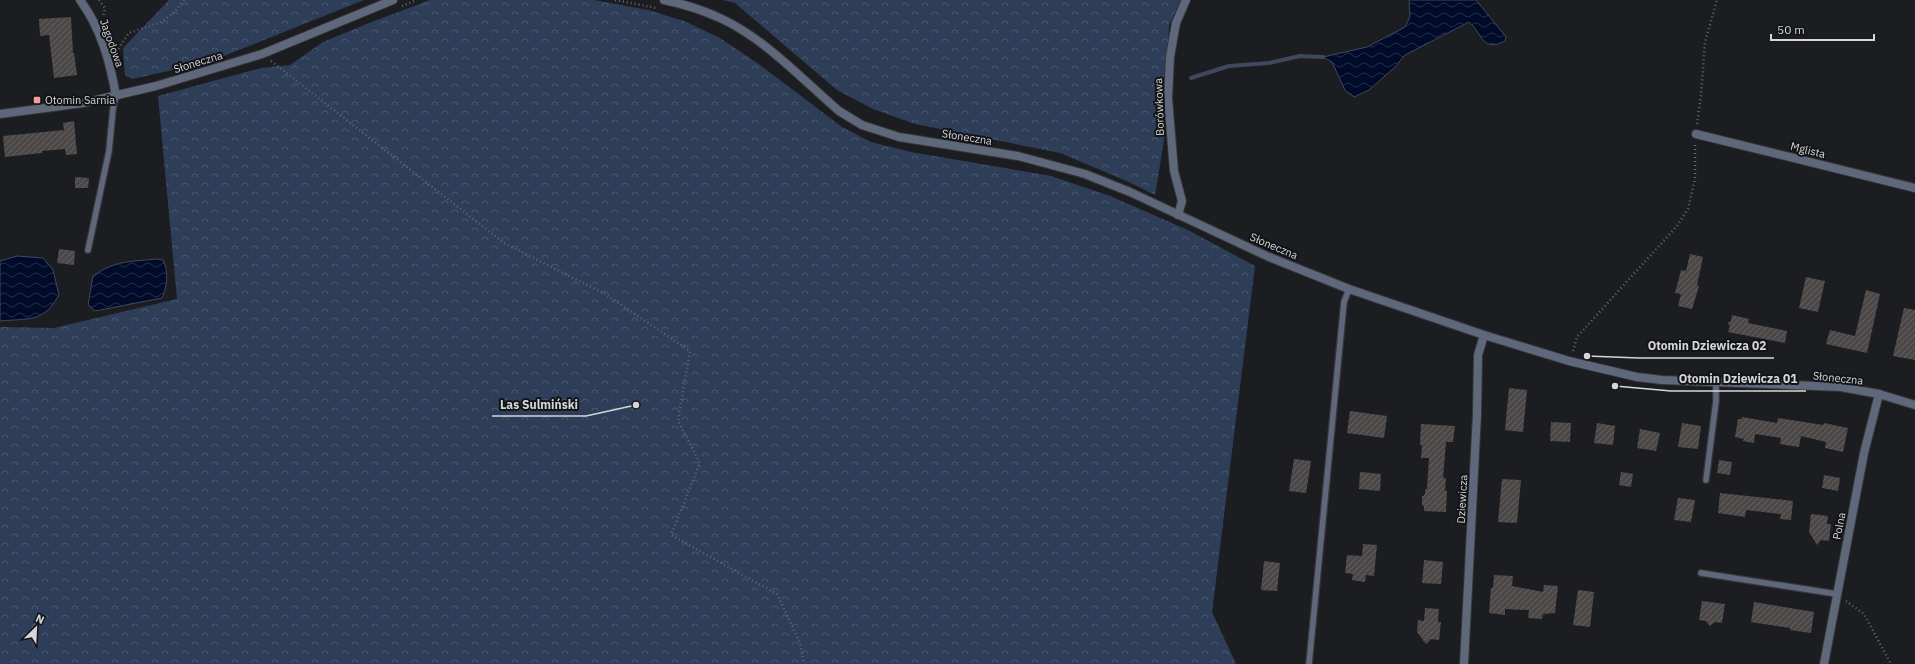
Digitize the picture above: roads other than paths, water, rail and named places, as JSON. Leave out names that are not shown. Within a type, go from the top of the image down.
[{"type":"street","name":"Jagodowa","points":[[80,0],[96,26],[110,60],[116,96]]},
{"type":"street","name":"Słoneczna","points":[[0,114],[83,103],[116,96],[262,54],[393,0]]},
{"type":"street","name":"Słoneczna","points":[[664,0],[716,16],[751,35],[839,111],[862,125],[899,137],[1018,156],[1085,174],[1130,192],[1269,257],[1349,289],[1484,335],[1569,361],[1638,377],[1716,383],[1841,387],[1879,394],[1915,405]]},
{"type":"street","name":"Borówkowa","points":[[1178,215],[1182,200],[1174,171],[1168,98],[1170,57],[1176,23],[1186,0]]},
{"type":"street","name":"Mglista","points":[[1696,134],[1915,188]]},
{"type":"street","name":"Dziewicza","points":[[1464,664],[1477,414],[1478,355],[1484,335]]},
{"type":"street","name":"Polna","points":[[1824,664],[1864,453],[1879,394]]},
{"type":"lane","points":[[88,250],[109,151],[113,109],[116,96]]},
{"type":"lane","points":[[1309,664],[1344,302],[1349,289]]},
{"type":"lane","points":[[1706,480],[1716,401],[1716,383]]},
{"type":"lane","points":[[1701,573],[1837,594]]},
{"type":"water","points":[[1409,0],[1476,0],[1506,37],[1505,41],[1497,44],[1486,43],[1469,22],[1405,55],[1395,67],[1369,90],[1354,97],[1345,90],[1332,62],[1323,57],[1367,47],[1405,27],[1410,17]]},
{"type":"water","points":[[17,256],[43,258],[53,270],[59,295],[53,304],[41,315],[28,319],[0,321],[0,261]]},
{"type":"water","points":[[156,259],[163,260],[167,274],[162,298],[95,311],[88,305],[93,276],[116,264],[130,261]]},
{"type":"waterway","points":[[1191,78],[1229,66],[1269,63],[1300,56],[1323,57]]},
{"type":"place","name":"Otomin Sarnia","points":[[37,100]]},
{"type":"place","name":"Otomin Dziewicza 02","points":[[1587,356]]},
{"type":"place","name":"Otomin Dziewicza 01","points":[[1615,386]]},
{"type":"place","name":"Las Sulmiński","points":[[636,405]]}]
